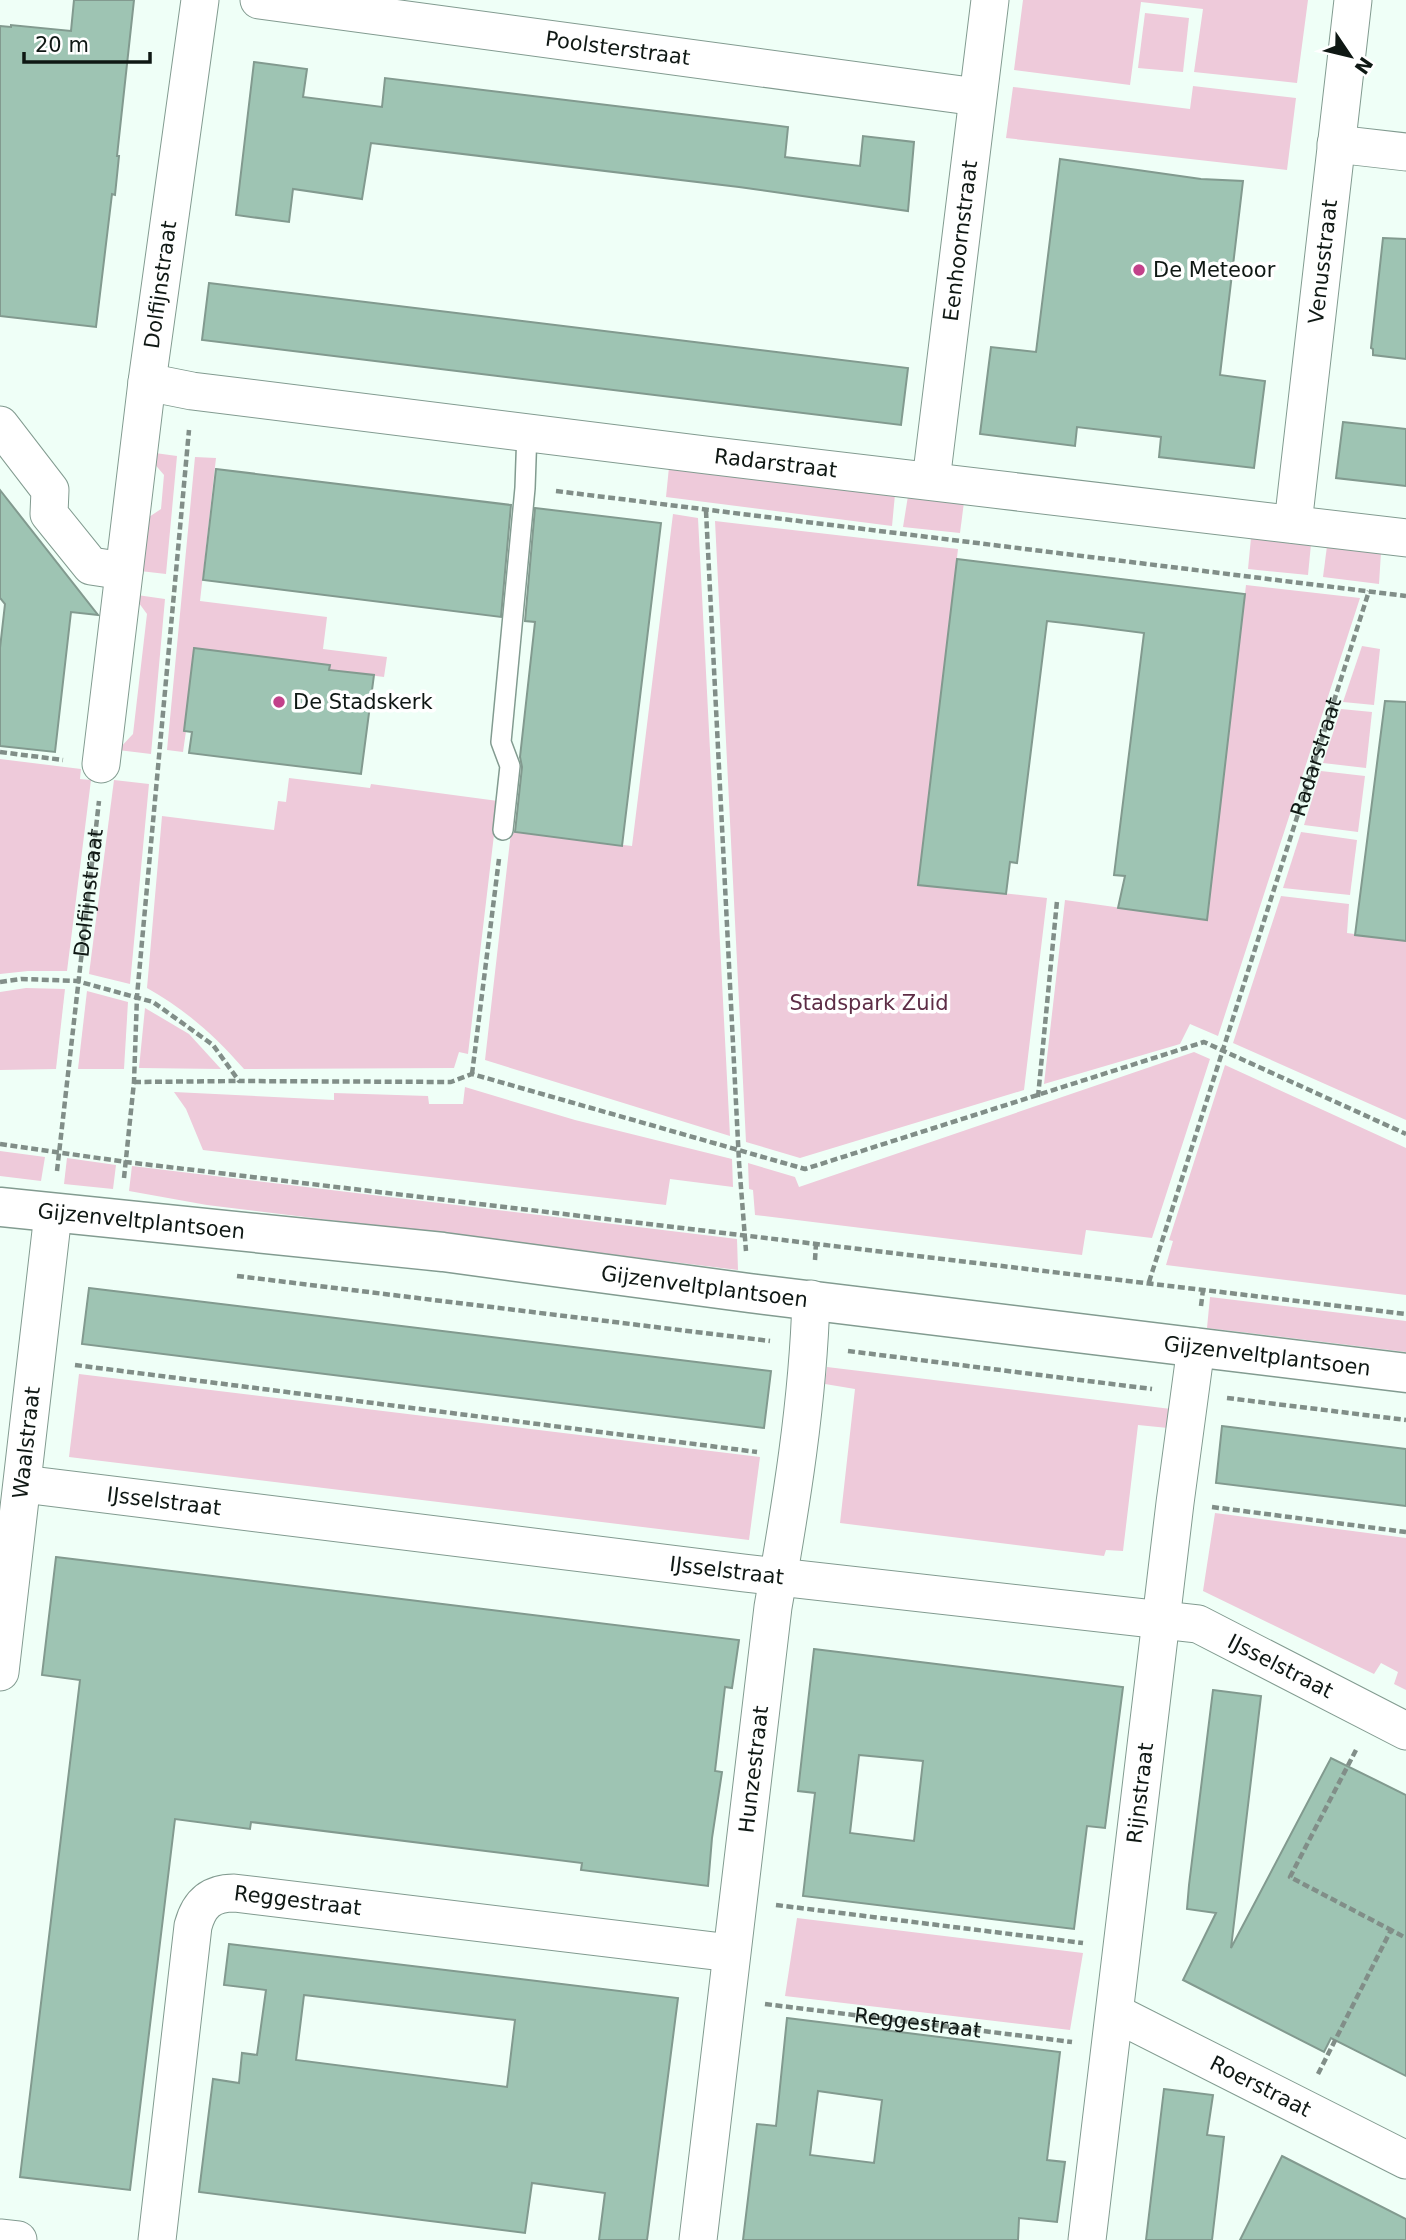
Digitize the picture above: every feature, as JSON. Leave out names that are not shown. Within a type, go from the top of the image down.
[{"type":"street","name":"Dolfijnstraat","points":[[101,764],[147,382],[200,0]]},
{"type":"street","name":"Poolsterstraat","points":[[259,0],[977,97]]},
{"type":"street","name":"Eenhoornstraat","points":[[931,481],[990,0]]},
{"type":"street","name":"Venusstraat","points":[[1293,524],[1353,0]]},
{"type":"street","points":[[1336,144],[1406,152]]},
{"type":"street","name":"Radarstraat","points":[[147,382],[192,391],[1406,538]]},
{"type":"street","points":[[0,425],[50,490],[49,514],[91,566],[124,571]]},
{"type":"street","name":"Gijzenveltplantsoen","points":[[0,1207],[443,1252],[749,1293],[1406,1373]]},
{"type":"street","name":"Waalstraat","points":[[0,1672],[53,1214]]},
{"type":"street","name":"Hunzestraat","points":[[698,2240],[773,1607],[796,1457],[809,1346],[811,1299]]},
{"type":"street","name":"Rijnstraat","points":[[1087,2240],[1196,1347]]},
{"type":"street","name":"IJsselstraat","points":[[23,1484],[1198,1625],[1390,1723]]},
{"type":"street","name":"Reggestraat","points":[[157,2240],[193,1926],[197,1911],[207,1900],[220,1893],[731,1953]]},
{"type":"street","name":"Roerstraat","points":[[1113,2029],[1301,2107],[1406,2160]]},
{"type":"street","points":[[0,2238],[18,2240]]},
{"type":"lane","points":[[503,830],[510,766],[500,742],[525,488],[527,431]]},
{"type":"path","points":[[118,1220],[134,1082],[137,996],[192,391]]},
{"type":"path","points":[[525,488],[1406,596]]},
{"type":"path","points":[[706,511],[739,1150],[749,1293]]},
{"type":"path","name":"Radarstraat","points":[[1149,1282],[1369,591]]},
{"type":"path","points":[[0,752],[101,764]]},
{"type":"path","name":"Dolfijnstraat","points":[[53,1214],[101,764]]},
{"type":"path","points":[[472,1073],[503,830]]},
{"type":"path","points":[[1038,1097],[1057,901]]},
{"type":"path","points":[[0,982],[21,979],[78,981],[137,996],[162,1008],[213,1045],[239,1081]]},
{"type":"path","points":[[134,1082],[450,1082],[472,1073],[806,1169],[1204,1042],[1406,1134]]},
{"type":"path","points":[[0,1144],[126,1162],[1406,1314]]},
{"type":"path","points":[[235,1275],[1406,1420]]},
{"type":"path","points":[[36,1360],[796,1457]]},
{"type":"path","points":[[1175,1503],[1406,1532]]},
{"type":"path","points":[[1390,1723],[1290,1877],[1406,1938]]},
{"type":"path","points":[[739,1900],[1122,1947]]},
{"type":"path","points":[[1301,2107],[1391,1930]]},
{"type":"path","name":"Reggestraat","points":[[725,1999],[1113,2029]]},
{"type":"green space","points":[[1023,0],[1308,0],[1297,83],[1194,72],[1203,9],[1141,2],[1130,85],[1014,70]]},
{"type":"green space","points":[[1145,13],[1189,18],[1183,72],[1138,68]]},
{"type":"green space","points":[[1193,86],[1296,98],[1287,170],[1006,138],[1013,87],[1190,109]]},
{"type":"green space","points":[[155,453],[177,456],[166,574],[140,571],[146,519],[161,509],[164,475],[153,462]]},
{"type":"green space","points":[[195,457],[216,458],[200,601],[327,617],[323,649],[387,657],[384,677],[329,670],[330,665],[186,731],[183,752],[167,750]]},
{"type":"green space","points":[[669,467],[895,494],[892,526],[666,497]]},
{"type":"green space","points":[[908,496],[964,502],[960,533],[903,527]]},
{"type":"green space","points":[[673,514],[698,518],[730,1136],[485,1060],[511,832],[632,846]]},
{"type":"green space","name":"Stadspark Zuid","points":[[715,521],[958,549],[919,884],[1047,898],[1024,1090],[800,1158],[746,1142]]},
{"type":"green space","points":[[1251,538],[1311,544],[1308,575],[1248,569]]},
{"type":"green space","points":[[1327,546],[1381,552],[1379,584],[1323,577]]},
{"type":"green space","points":[[1246,585],[1360,598],[1218,1036],[1190,1024],[1180,1044],[1044,1084],[1065,900],[1207,920]]},
{"type":"green space","points":[[137,595],[165,599],[151,754],[118,750],[133,734],[147,614],[136,599]]},
{"type":"green space","points":[[1362,646],[1380,649],[1374,705],[1343,702]]},
{"type":"green space","points":[[1341,709],[1372,712],[1366,768],[1323,763]]},
{"type":"green space","points":[[0,759],[81,769],[80,779],[91,780],[67,971],[0,974]]},
{"type":"green space","points":[[1321,771],[1365,776],[1358,832],[1304,825]]},
{"type":"green space","points":[[289,778],[370,788],[371,784],[498,801],[468,1054],[459,1052],[454,1068],[244,1069],[199,1024],[147,988],[162,816],[274,830],[278,801],[286,802]]},
{"type":"green space","points":[[114,780],[149,784],[130,984],[89,974]]},
{"type":"green space","points":[[1301,832],[1357,840],[1350,895],[1283,888]]},
{"type":"green space","points":[[1281,896],[1349,904],[1347,933],[1406,941],[1406,1120],[1233,1043]]},
{"type":"green space","points":[[26,988],[65,989],[56,1069],[0,1070],[0,992]]},
{"type":"green space","points":[[87,991],[128,1002],[124,1069],[78,1069]]},
{"type":"green space","points":[[145,1008],[189,1034],[221,1069],[139,1068]]},
{"type":"green space","points":[[1194,1052],[1210,1059],[1152,1238],[1086,1230],[1082,1255],[755,1215],[753,1190],[749,1189],[748,1163],[795,1177],[799,1187]]},
{"type":"green space","points":[[1225,1065],[1406,1148],[1406,1295],[1166,1265],[1173,1241],[1169,1240]]},
{"type":"green space","points":[[465,1087],[575,1120],[732,1159],[733,1187],[670,1179],[666,1205],[203,1150],[186,1109],[174,1092],[334,1100],[334,1093],[428,1096],[429,1104],[463,1104]]},
{"type":"green space","points":[[0,1151],[45,1157],[41,1181],[0,1176]]},
{"type":"green space","points":[[67,1158],[116,1165],[113,1189],[64,1184]]},
{"type":"green space","points":[[132,1166],[737,1239],[738,1270],[207,1205],[129,1191]]},
{"type":"green space","points":[[1210,1297],[1406,1321],[1406,1352],[1207,1328]]},
{"type":"green space","points":[[827,1367],[1171,1409],[1168,1428],[1138,1425],[1123,1551],[1106,1550],[1104,1556],[840,1523],[855,1389],[825,1384]]},
{"type":"green space","points":[[79,1374],[760,1457],[749,1540],[69,1457]]},
{"type":"green space","points":[[1215,1513],[1406,1538],[1406,1690],[1394,1684],[1398,1672],[1381,1663],[1374,1674],[1203,1591]]},
{"type":"green space","points":[[797,1918],[1083,1953],[1070,2030],[785,1996]]},
{"type":"building","points":[[74,0],[134,0],[115,195],[112,194],[96,327],[0,316],[0,26],[71,31]]},
{"type":"building","points":[[254,62],[307,69],[303,97],[382,107],[385,78],[788,127],[785,157],[860,166],[863,136],[914,142],[908,211],[739,187],[371,143],[362,199],[293,189],[289,222],[236,215]]},
{"type":"building","name":"De Meteoor","points":[[1060,159],[1201,179],[1243,181],[1220,375],[1265,381],[1254,468],[1159,457],[1161,437],[1077,427],[1075,446],[980,434],[991,347],[1036,352]]},
{"type":"building","points":[[1383,238],[1406,239],[1406,359],[1373,355],[1371,348]]},
{"type":"building","points":[[209,283],[908,368],[901,425],[202,340]]},
{"type":"building","points":[[1343,422],[1406,429],[1406,486],[1336,478]]},
{"type":"building","points":[[216,469],[511,505],[501,617],[203,580]]},
{"type":"building","points":[[0,490],[98,615],[71,612],[55,752],[0,746],[0,648],[5,604],[0,598]]},
{"type":"building","points":[[535,508],[661,523],[622,846],[515,832],[522,767],[520,757],[535,622],[525,621]]},
{"type":"building","points":[[957,559],[1245,594],[1207,920],[1118,908],[1125,876],[1114,875],[1144,633],[1082,625],[1047,621],[1017,863],[1010,862],[1006,894],[918,885]]},
{"type":"building","name":"De Stadskerk","points":[[194,648],[330,665],[329,670],[374,675],[361,774],[189,753],[192,732],[184,731]]},
{"type":"building","points":[[1385,701],[1406,702],[1406,941],[1355,935]]},
{"type":"building","points":[[89,1288],[771,1371],[764,1428],[82,1344]]},
{"type":"building","points":[[1222,1426],[1406,1449],[1406,1506],[1216,1483]]},
{"type":"building","points":[[56,1557],[739,1640],[732,1688],[725,1687],[715,1771],[722,1772],[708,1886],[581,1870],[582,1863],[251,1822],[250,1829],[175,1819],[130,2190],[20,2177],[80,1680],[42,1675]]},
{"type":"building","points":[[814,1649],[1123,1687],[1105,1828],[1087,1826],[1074,1929],[803,1896],[815,1793],[798,1791]],"holes":[[[859,1755],[923,1761],[914,1841],[850,1833]]]},
{"type":"building","points":[[1213,1690],[1261,1696],[1231,1948],[1331,1758],[1406,1795],[1406,2076],[1331,2038],[1324,2052],[1183,1980],[1216,1913],[1187,1909]]},
{"type":"building","points":[[229,1944],[678,1998],[647,2240],[599,2240],[605,2193],[532,2183],[525,2233],[199,2192],[213,2079],[239,2083],[242,2053],[257,2055],[266,1990],[224,1985]],"holes":[[[304,1995],[515,2020],[507,2087],[296,2060]]]},
{"type":"building","points":[[787,2018],[1060,2052],[1047,2160],[1065,2162],[1057,2222],[1019,2218],[1018,2240],[743,2240],[757,2124],[776,2126]],"holes":[[[818,2091],[882,2100],[874,2163],[810,2155]]]},
{"type":"building","points":[[1164,2089],[1213,2095],[1207,2135],[1224,2137],[1212,2240],[1146,2240]]},
{"type":"building","points":[[1282,2156],[1406,2219],[1406,2240],[1240,2240]]},
{"type":"place","name":"De Meteoor","points":[[1139,270]]},
{"type":"place","name":"De Stadskerk","points":[[279,702]]}]
